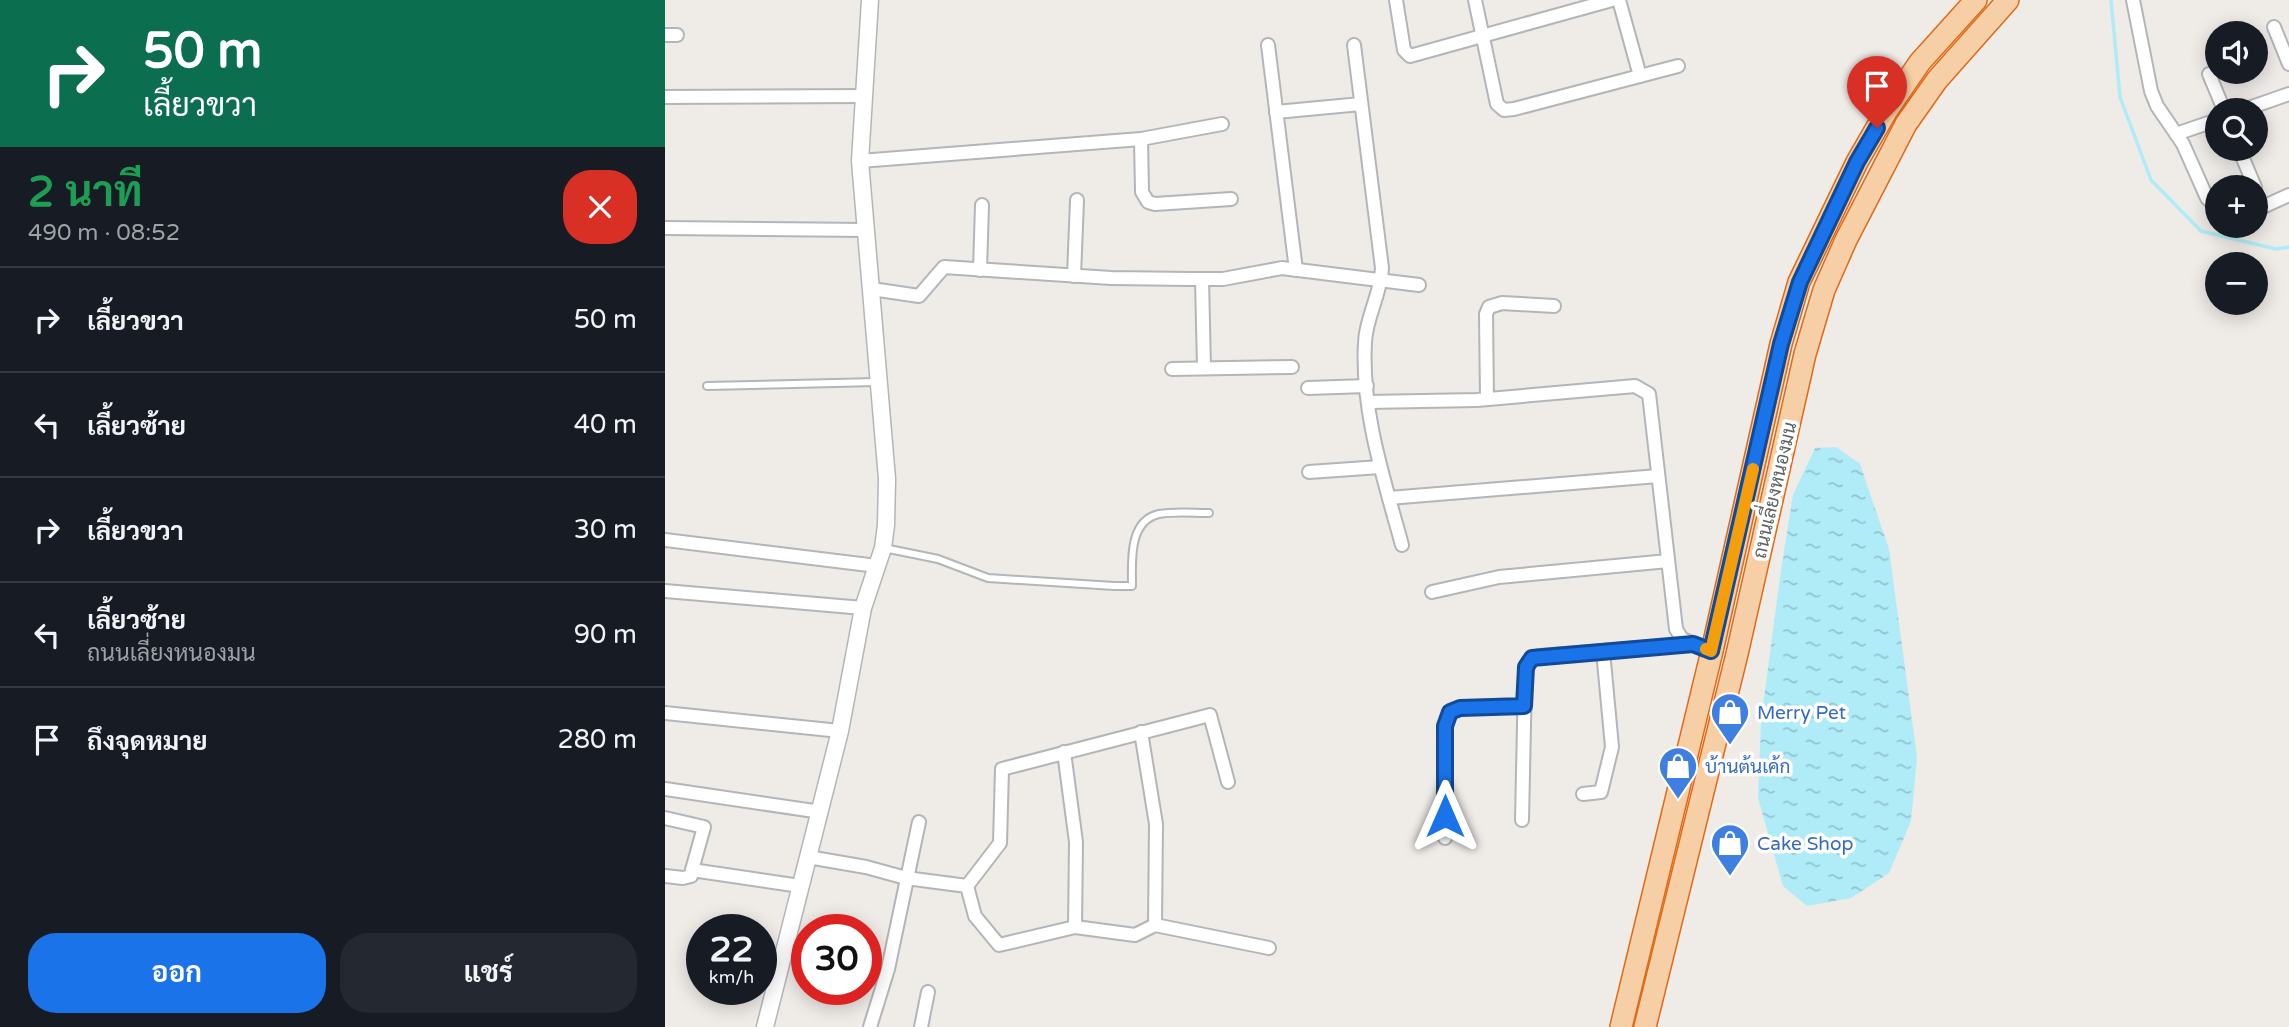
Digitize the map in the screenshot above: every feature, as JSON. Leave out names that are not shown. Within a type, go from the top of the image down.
[{"type":"highway","name":"ถนนเลี่ยงหนองมน","points":[[1621,1027],[1702,647],[1781,344],[1800,282],[1857,162],[1887,110],[1920,62],[1976,0]]},
{"type":"highway","name":"ถนนเลี่ยงหนองมน","points":[[1645,1027],[1734,667],[1805,354],[1824,290],[1846,240],[1906,124],[1937,80],[2008,0]]},
{"type":"street","points":[[765,1027],[821,812],[840,731],[863,608],[883,548],[886,525],[887,479],[860,161],[870,0]]},
{"type":"street","points":[[1396,0],[1404,50],[1410,56],[1612,0]]},
{"type":"street","points":[[1475,0],[1497,104],[1504,110],[1678,66]]},
{"type":"street","points":[[1619,0],[1640,76]]},
{"type":"street","points":[[2134,1],[2151,91],[2157,106],[2183,144],[2205,194]]},
{"type":"street","points":[[2274,27],[2289,64]]},
{"type":"street","points":[[1268,45],[1296,270]]},
{"type":"street","points":[[1354,45],[1382,268],[1365,340],[1368,402],[1380,467],[1402,545]]},
{"type":"street","points":[[2268,101],[2289,93]]},
{"type":"street","points":[[665,97],[865,96]]},
{"type":"street","points":[[1276,112],[1361,104]]},
{"type":"street","points":[[860,161],[1141,139],[1222,124]]},
{"type":"street","points":[[2176,134],[2205,124]]},
{"type":"street","points":[[1141,139],[1142,192],[1148,202],[1155,204],[1231,199]]},
{"type":"street","points":[[2268,205],[2289,195]]},
{"type":"street","points":[[1074,276],[1077,200]]},
{"type":"street","points":[[980,270],[982,205]]},
{"type":"street","points":[[665,228],[866,230]]},
{"type":"street","points":[[872,289],[919,296],[944,267],[1074,276],[1202,279],[1223,279],[1282,268],[1419,285]]},
{"type":"street","points":[[1202,279],[1204,368]]},
{"type":"street","points":[[1487,399],[1486,314],[1489,307],[1502,303],[1554,306]]},
{"type":"street","points":[[1172,369],[1292,367]]},
{"type":"street","points":[[1308,388],[1367,386]]},
{"type":"street","points":[[1368,402],[1487,399],[1635,386],[1649,394],[1676,629],[1682,639],[1702,647]]},
{"type":"street","points":[[1309,472],[1380,467]]},
{"type":"street","points":[[1389,498],[1658,476]]},
{"type":"street","points":[[665,540],[877,566]]},
{"type":"street","points":[[1432,592],[1499,577],[1668,561]]},
{"type":"street","points":[[665,591],[863,608]]},
{"type":"street","points":[[1522,820],[1526,667],[1532,658],[1603,651],[1702,647]]},
{"type":"street","points":[[1583,794],[1601,792],[1612,747],[1603,651]]},
{"type":"street","points":[[1445,838],[1445,726],[1450,712],[1460,708],[1524,706]]},
{"type":"street","points":[[665,713],[840,731]]},
{"type":"street","points":[[967,886],[999,843],[1002,769],[1210,715],[1228,782]]},
{"type":"street","points":[[1141,733],[1156,824],[1155,925]]},
{"type":"street","points":[[1064,752],[1076,842],[1075,927]]},
{"type":"street","points":[[665,789],[821,812]]},
{"type":"street","points":[[665,818],[704,827],[691,876],[665,876]]},
{"type":"street","points":[[870,1027],[888,969],[919,822]]},
{"type":"street","points":[[808,857],[866,867],[907,878],[967,886]]},
{"type":"street","points":[[692,870],[800,886]]},
{"type":"street","points":[[967,886],[975,916],[999,945],[1075,927],[1135,934],[1155,925],[1269,948]]},
{"type":"street","points":[[921,1027],[928,992]]},
{"type":"lane","points":[[707,386],[878,382]]},
{"type":"lane","points":[[883,548],[938,559],[988,578],[1132,586],[1135,538],[1142,525],[1157,514],[1209,513]]},
{"type":"water","points":[[1836,447],[1860,464],[1889,549],[1917,757],[1911,821],[1889,873],[1851,898],[1807,906],[1783,886],[1758,798],[1761,721],[1793,495],[1815,448]]},
{"type":"waterway","points":[[2111,0],[2120,97],[2151,180],[2201,231],[2276,249],[2289,247]]},
{"type":"slow traffic","points":[[1706,649],[1711,651],[1753,469]]},
{"type":"place","name":"Merry Pet","points":[[1730,746]]},
{"type":"place","name":"บ้านต้นเค้ก","points":[[1678,800]]},
{"type":"place","name":"Cake Shop","points":[[1730,877]]},
{"type":"route","points":[[1445,816],[1447,717],[1450,712],[1460,708],[1524,706],[1526,667],[1532,658],[1693,644],[1711,651],[1781,344],[1800,282],[1822,232],[1877,128]]}]
